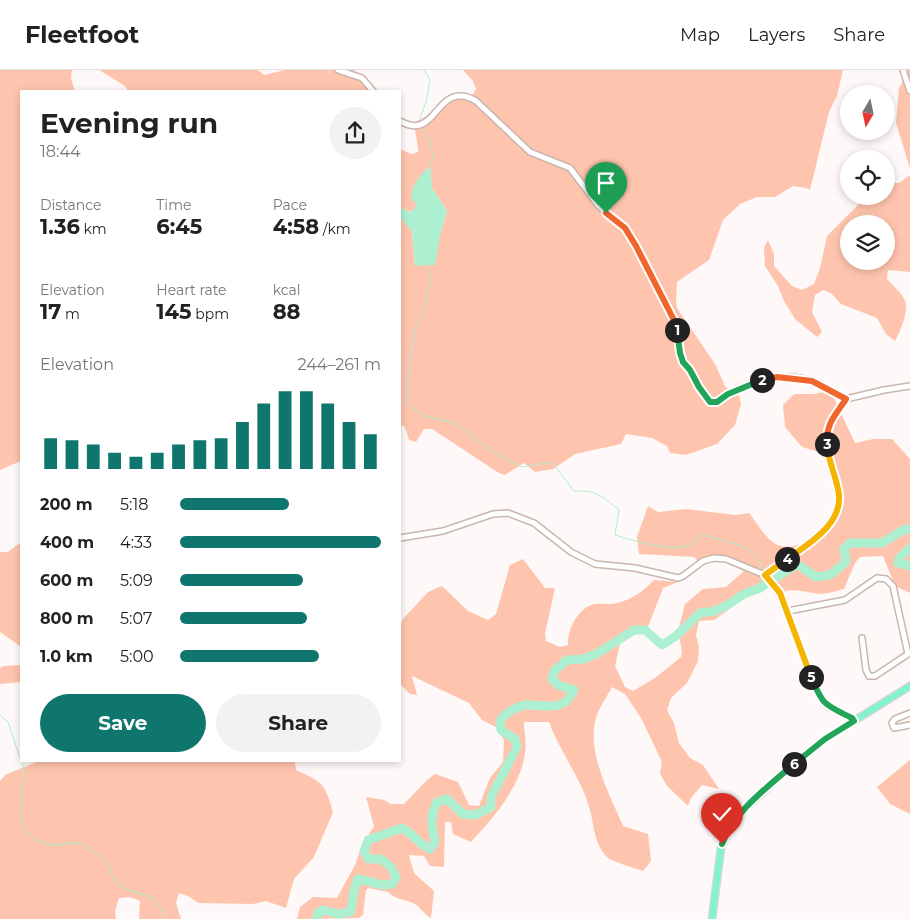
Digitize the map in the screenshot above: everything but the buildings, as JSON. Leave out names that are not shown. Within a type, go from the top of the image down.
[{"type":"main road","points":[[712,919],[721,848],[725,837],[738,817],[797,761],[825,739],[910,686]]},
{"type":"street","points":[[338,70],[362,78],[372,90]]},
{"type":"street","points":[[904,70],[910,91]]},
{"type":"street","points":[[401,120],[413,126],[422,124],[429,120],[448,100],[460,95],[467,96],[476,101],[530,152],[570,168],[598,205],[625,228],[636,246],[677,326],[679,348],[683,362],[710,402],[717,402],[728,394],[751,383],[777,377],[812,381],[846,399],[910,386]]},
{"type":"street","points":[[765,575],[826,528],[837,514],[840,500],[828,450],[827,435],[832,419],[846,399]]},
{"type":"street","points":[[401,538],[443,531],[481,518],[508,513],[527,519],[576,554],[602,566],[635,568],[678,578],[703,561],[714,558],[726,559],[765,575],[775,585],[788,611],[811,677],[824,703],[828,707],[852,718],[854,721]]},
{"type":"street","points":[[788,611],[845,600],[872,580],[880,577],[886,579],[892,583],[909,654],[875,676],[869,676],[866,670],[862,638]]},
{"type":"street","points":[[910,713],[895,719],[892,723],[894,728],[910,726]]},
{"type":"shaded area","points":[[0,70],[72,70],[71,78],[75,90],[20,90],[20,461],[0,470]]},
{"type":"shaded area","points":[[99,70],[258,70],[264,75],[285,70],[354,70],[369,82],[373,90],[127,90],[125,86]]},
{"type":"shaded area","points":[[463,70],[843,70],[837,96],[829,112],[810,190],[793,186],[775,197],[757,197],[740,204],[723,220],[709,260],[677,282],[677,308],[715,364],[726,388],[738,390],[741,404],[735,425],[717,444],[686,455],[670,453],[667,446],[652,438],[626,434],[621,444],[575,454],[553,469],[535,472],[524,463],[505,475],[499,473],[432,429],[424,429],[416,442],[409,440],[405,427],[402,425],[401,428],[401,218],[412,231],[415,266],[441,232],[447,211],[432,188],[430,167],[412,199],[417,205],[412,212],[401,208],[401,149],[411,154],[418,152],[415,122],[431,114],[451,94],[471,97],[476,89],[473,81]]},
{"type":"shaded area","points":[[906,70],[910,70],[910,168],[896,123],[899,88],[906,77]]},
{"type":"shaded area","points":[[430,167],[432,188],[447,211],[435,265],[415,266],[412,231],[401,218],[401,208],[411,212],[417,205],[412,199],[413,190],[420,176]]},
{"type":"shaded area","points":[[910,175],[910,272],[888,270],[895,270],[895,215],[848,215],[858,205],[895,205],[895,183],[899,183]]},
{"type":"shaded area","points":[[840,223],[840,270],[888,270],[887,279],[901,294],[906,305],[901,328],[895,341],[886,334],[877,318],[841,304],[831,293],[823,290],[815,295],[812,312],[822,332],[817,337],[795,319],[765,266],[764,248],[768,240],[774,254],[774,266],[792,286],[802,290],[814,284],[820,268],[827,236]]},
{"type":"shaded area","points":[[830,390],[855,443],[873,439],[892,439],[910,459],[910,593],[895,586],[883,556],[860,557],[855,563],[844,589],[822,594],[795,590],[782,593],[773,581],[766,583],[714,620],[699,621],[696,635],[699,647],[698,661],[687,683],[671,698],[667,710],[674,723],[679,743],[690,758],[703,765],[719,789],[702,785],[691,798],[688,806],[667,786],[660,774],[662,762],[641,718],[625,694],[612,687],[596,718],[594,745],[606,787],[623,826],[648,834],[651,861],[643,871],[614,861],[603,852],[596,836],[583,790],[549,722],[524,722],[526,749],[518,778],[505,801],[471,842],[453,834],[451,822],[445,822],[444,867],[430,866],[424,856],[409,855],[414,873],[434,891],[431,918],[412,902],[394,897],[388,892],[368,888],[366,890],[363,915],[359,918],[297,919],[300,907],[313,897],[337,898],[355,865],[362,845],[374,826],[366,797],[384,800],[391,804],[404,804],[435,774],[458,782],[469,805],[479,806],[490,778],[503,762],[504,740],[496,727],[482,720],[469,703],[412,676],[417,695],[410,694],[401,685],[401,624],[403,619],[428,592],[442,586],[468,611],[488,620],[496,614],[510,565],[523,559],[545,588],[555,588],[545,633],[546,641],[560,647],[568,645],[569,633],[575,620],[588,606],[594,604],[615,604],[624,601],[638,594],[654,580],[678,582],[663,588],[646,632],[633,628],[625,632],[620,643],[615,666],[625,687],[633,691],[655,678],[681,657],[682,651],[678,631],[685,604],[703,589],[726,587],[744,571],[724,560],[700,563],[694,557],[639,554],[637,537],[648,506],[658,512],[686,509],[735,515],[749,513],[764,534],[774,543],[792,546],[810,539],[839,513],[841,491],[829,455],[802,447],[785,427],[783,405],[794,394],[815,394]]},
{"type":"shaded area","points":[[20,543],[20,646],[0,632],[0,552],[8,552]]},
{"type":"shaded area","points":[[20,665],[20,682],[0,684],[0,668]]},
{"type":"shaded area","points":[[910,760],[910,814],[890,804],[877,787]]},
{"type":"shaded area","points":[[37,762],[295,762],[296,770],[322,785],[328,795],[333,812],[314,857],[294,879],[286,908],[266,901],[253,904],[198,903],[190,897],[179,893],[176,903],[181,919],[139,919],[140,901],[130,897],[119,898],[115,911],[116,919],[0,919],[0,781],[5,775]]},
{"type":"waterway","points":[[421,121],[420,118],[426,102],[430,80],[424,70]]},
{"type":"waterway","points":[[422,125],[429,140],[433,156],[430,167]]},
{"type":"waterway","points":[[428,267],[429,283],[423,317],[415,328],[408,377],[408,398],[405,403],[424,416],[455,423],[490,450],[521,467],[552,462],[574,491],[599,495],[619,510],[615,535],[665,547],[682,547],[703,535],[746,547],[762,565],[761,572]]},
{"type":"waterway","points":[[317,919],[318,913],[323,910],[339,914],[350,912],[358,879],[383,885],[392,884],[396,877],[391,867],[381,859],[368,859],[364,851],[368,840],[402,828],[430,849],[435,842],[432,817],[437,802],[447,799],[463,814],[475,815],[491,807],[491,797],[517,747],[515,739],[501,730],[501,719],[511,711],[526,705],[553,706],[565,702],[574,690],[558,685],[552,679],[554,671],[567,660],[584,659],[598,653],[634,630],[645,630],[662,645],[676,636],[700,613],[715,611],[729,604],[744,594],[760,588],[797,564],[816,577],[830,575],[846,562],[844,549],[850,543],[882,543],[905,529],[910,529]]},
{"type":"waterway","points":[[910,548],[899,558],[898,563],[910,566]]},
{"type":"waterway","points":[[760,588],[761,576]]},
{"type":"waterway","points":[[0,715],[8,722],[20,758]]},
{"type":"waterway","points":[[21,762],[24,768],[20,814],[26,831],[38,841],[51,845],[82,843],[105,861],[118,884],[152,898],[162,909],[165,919]]},
{"type":"route","points":[[606,213],[625,228],[636,246],[677,326],[678,343],[683,362],[710,402],[717,402],[738,388],[751,383],[777,377],[788,377],[822,384],[846,399],[832,419],[827,435],[830,463],[839,491],[840,506],[837,514],[826,528],[812,540],[765,575],[780,593],[817,692],[828,707],[852,718],[854,721],[797,761],[752,802],[733,824],[722,844]]}]
